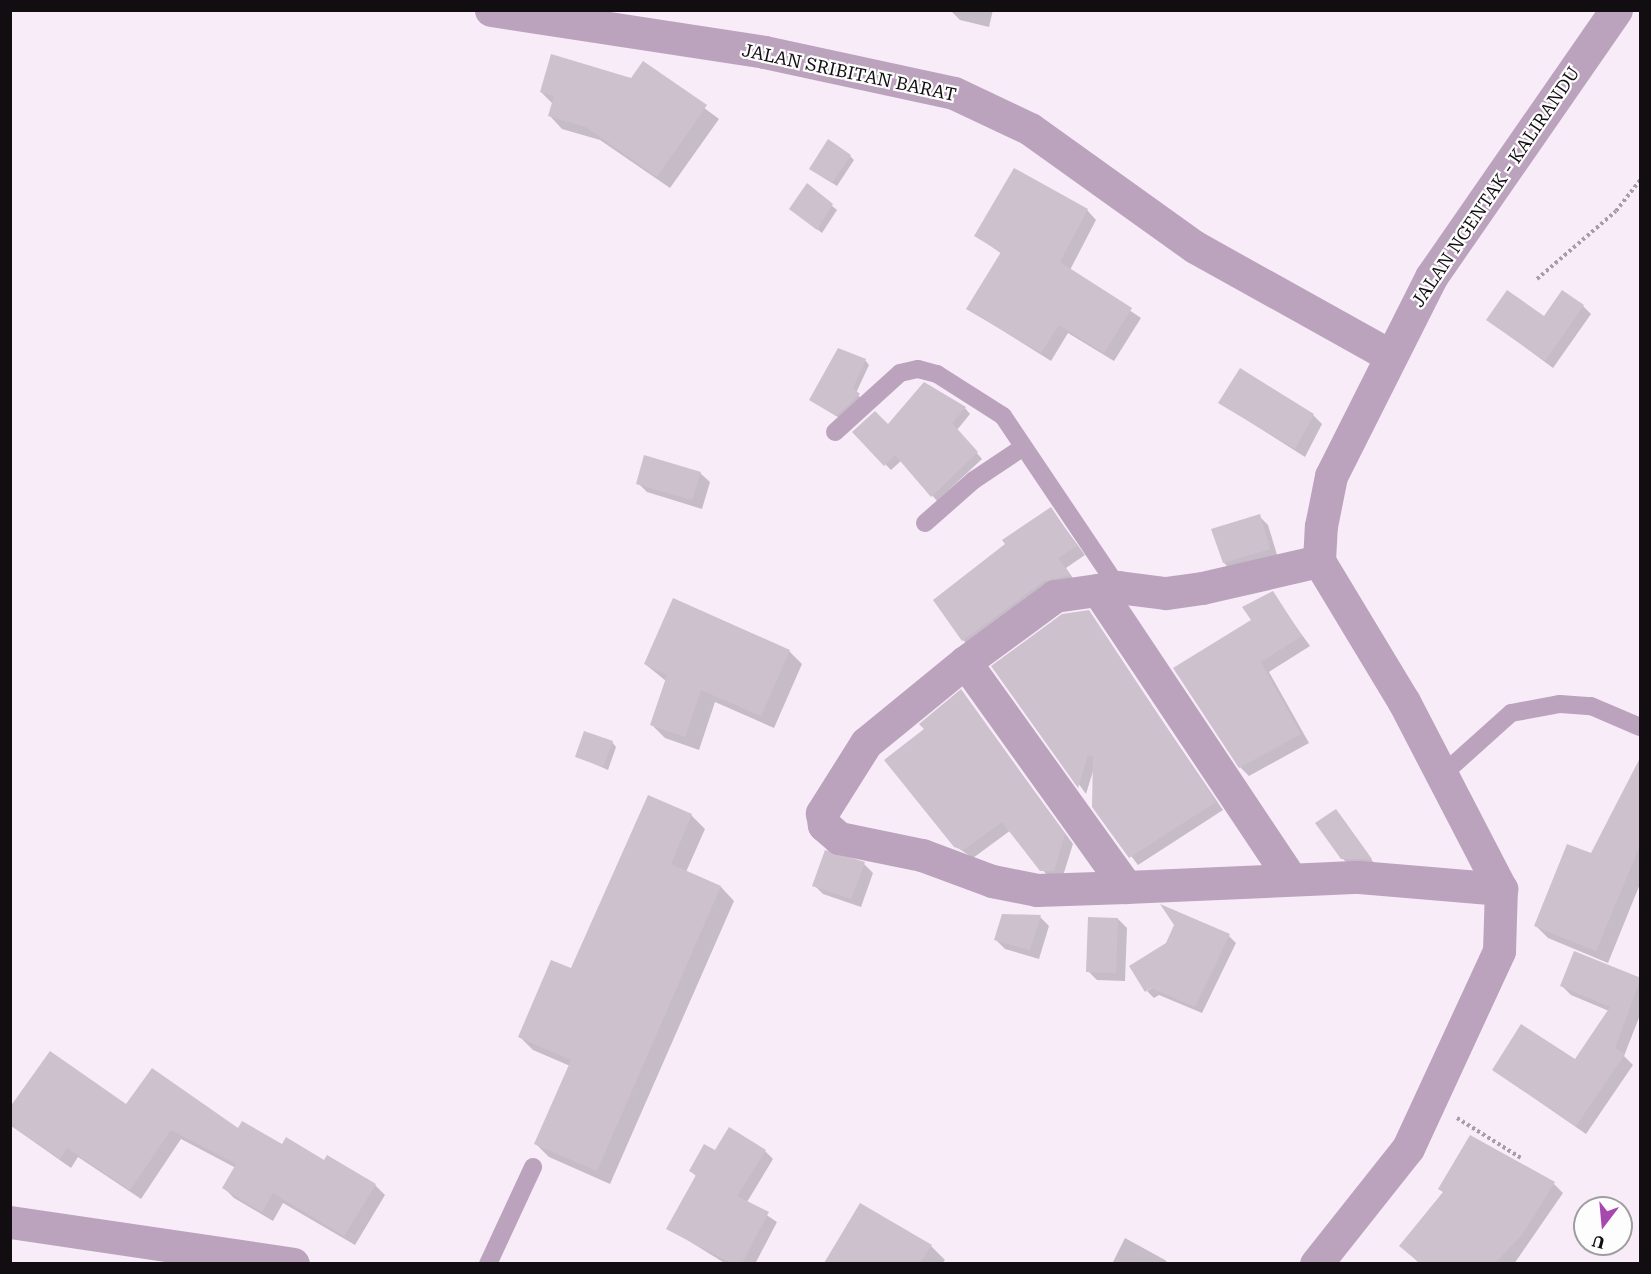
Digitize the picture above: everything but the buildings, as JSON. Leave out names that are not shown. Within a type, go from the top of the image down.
[{"type":"street","name":"JALAN SRIBITAN BARAT","points":[[491,10],[764,52],[954,93],[1030,129],[1195,248],[1389,355]]},
{"type":"street","name":"JALAN NGENTAK - KALIRANDU","points":[[1319,561],[1321,526],[1331,476],[1389,355],[1431,277],[1616,10]]},
{"type":"street","points":[[1316,1263],[1408,1148],[1499,951],[1501,889],[1404,702],[1319,561],[1165,593],[1108,589],[1055,596],[965,662],[866,743],[822,813],[824,825],[839,838],[922,855],[992,881],[1037,890],[1359,877],[1501,889]]},
{"type":"street","points":[[1108,589],[1290,878]]},
{"type":"street","points":[[965,662],[1126,886]]},
{"type":"street","points":[[10,1222],[293,1263]]},
{"type":"lane","points":[[835,432],[885,384],[900,373],[918,369],[936,374],[1003,416],[1108,589]]},
{"type":"lane","points":[[925,523],[974,480],[1022,448]]},
{"type":"lane","points":[[1442,775],[1511,713],[1560,704],[1591,706],[1641,727]]},
{"type":"lane","points":[[488,1263],[533,1167]]},
{"type":"path","points":[[1537,279],[1616,211],[1641,180]]},
{"type":"path","points":[[1428,1101],[1521,1158]]}]
